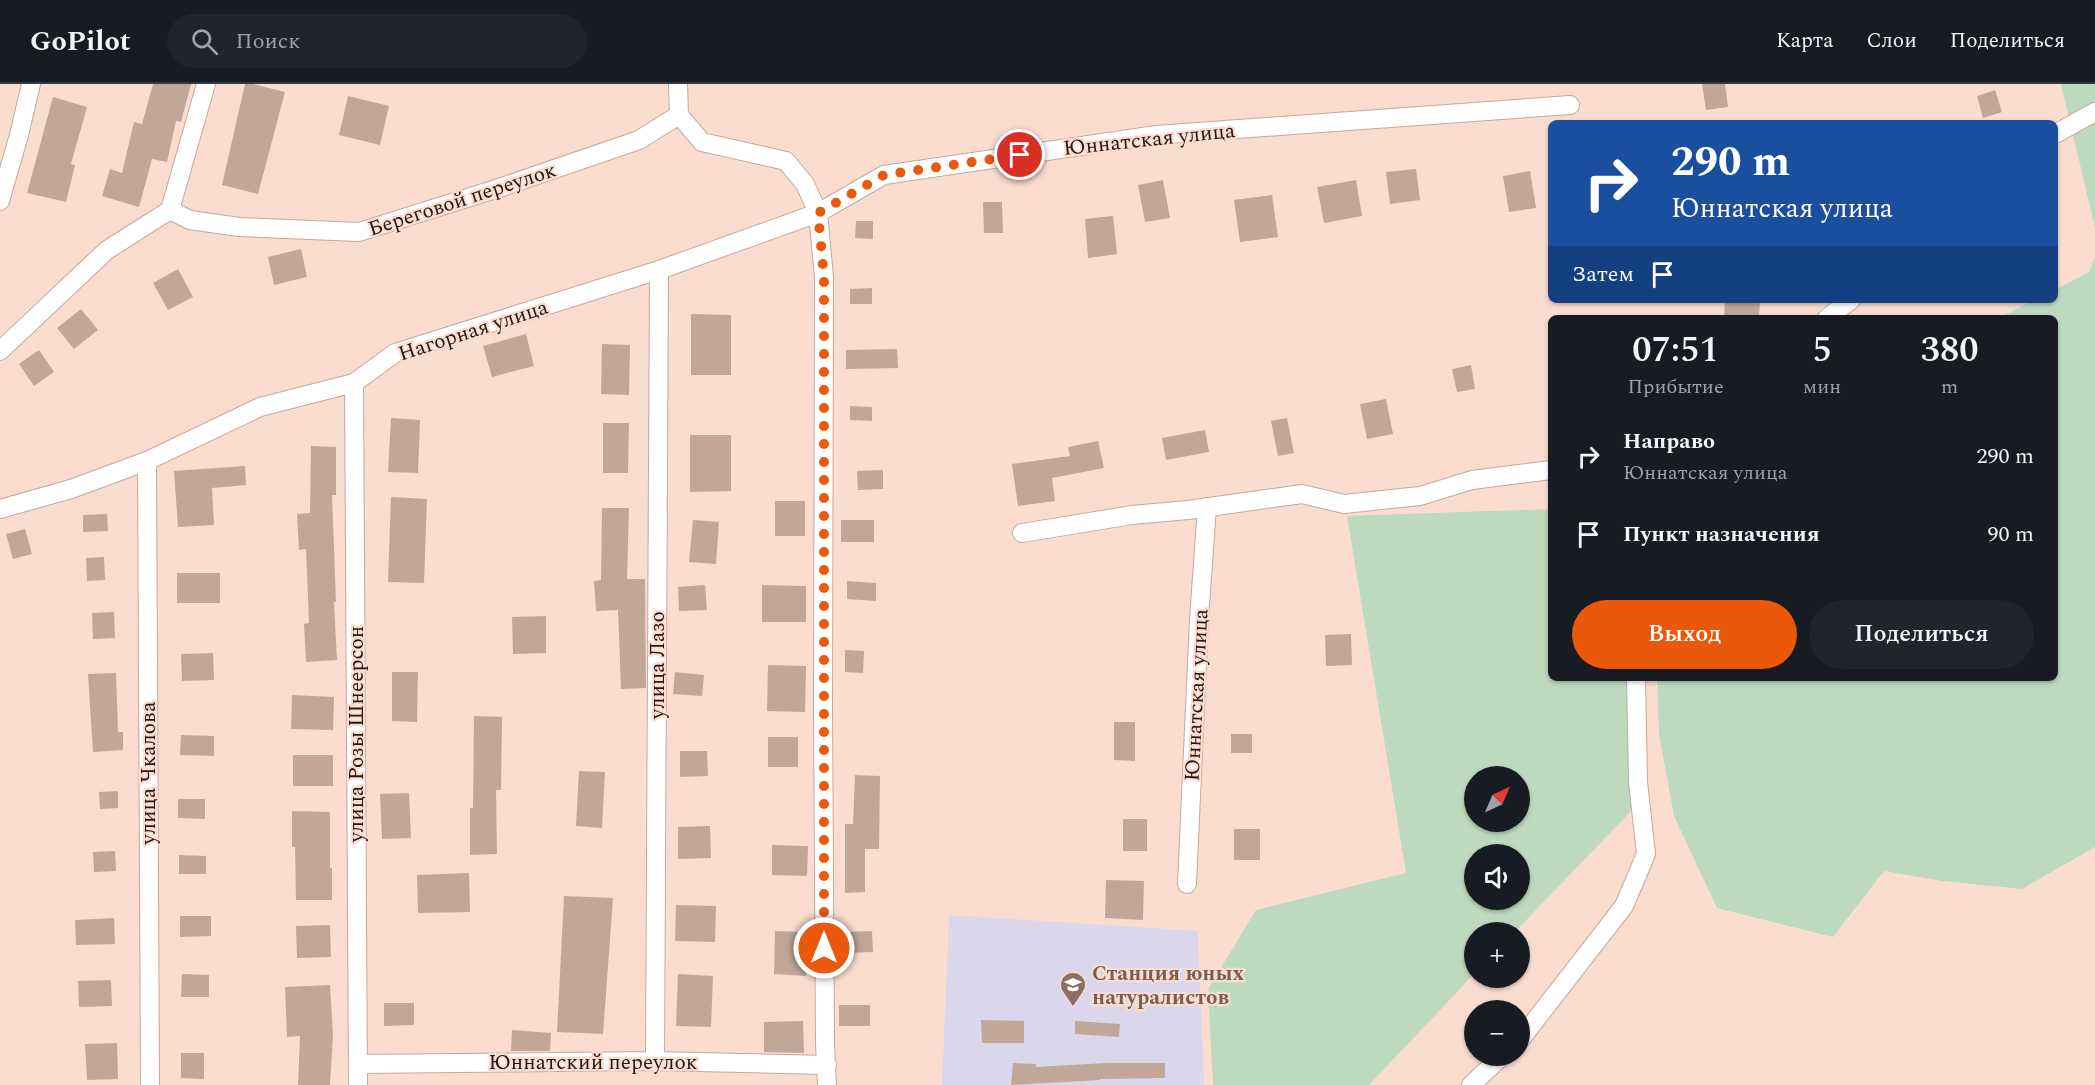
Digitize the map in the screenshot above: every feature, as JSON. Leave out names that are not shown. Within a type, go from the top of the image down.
[{"type":"street","points":[[0,201],[31,84]]},
{"type":"street","points":[[0,351],[107,250],[170,210],[206,84]]},
{"type":"street","points":[[678,84],[679,115],[702,142],[786,162],[805,184],[818,213],[824,277],[823,732],[827,1085]]},
{"type":"street","name":"Юннатская улица","points":[[818,213],[884,175],[1156,135],[1570,105]]},
{"type":"street","points":[[2058,132],[2095,112]]},
{"type":"street","name":"Береговой переулок","points":[[170,210],[190,220],[239,227],[359,231],[499,188],[639,141],[679,115]]},
{"type":"street","name":"Нагорная улица","points":[[0,509],[71,489],[147,461],[260,407],[354,383],[395,352],[659,270],[818,213]]},
{"type":"street","name":"улица Лазо","points":[[655,1061],[659,270]]},
{"type":"street","points":[[1831,315],[1847,303]]},
{"type":"street","name":"улица Розы Шнеерсон","points":[[354,383],[358,1085]]},
{"type":"street","name":"улица Чкалова","points":[[147,461],[150,1085]]},
{"type":"street","points":[[1022,533],[1132,515],[1302,494],[1344,504],[1420,496],[1472,480],[1548,470]]},
{"type":"street","name":"Юннатская улица","points":[[1187,884],[1199,619],[1207,507]]},
{"type":"street","points":[[1530,1027],[1624,906],[1646,854],[1638,782],[1636,681]]},
{"type":"street","name":"Юннатский переулок","points":[[358,1064],[655,1061],[827,1065]]},
{"type":"street","points":[[1471,1085],[1491,1066]]},
{"type":"shaded area","name":"Станция юных натуралистов","points":[[949,915],[1198,931],[1204,1085],[942,1085]]},
{"type":"green space","points":[[2061,84],[2095,84],[2095,228]]},
{"type":"green space","points":[[2095,257],[2095,847],[2022,889],[1942,881],[1884,871],[1833,937],[1717,908],[1674,816],[1659,734],[1657,681],[2058,681],[2058,315],[2005,315],[2028,303],[2058,303],[2058,288],[2089,272]]},
{"type":"green space","points":[[1548,509],[1548,681],[1636,681],[1638,782],[1630,812],[1525,922],[1464,922],[1464,985],[1369,1085],[1213,1085],[1208,989],[1256,910],[1406,873],[1347,516]]},
{"type":"building","points":[[153,84],[191,84],[181,122],[176,121],[167,162],[152,159],[139,207],[102,196],[110,169],[122,173],[134,122],[142,124]]},
{"type":"building","points":[[245,84],[285,92],[258,194],[222,185]]},
{"type":"building","points":[[1702,84],[1725,84],[1728,107],[1706,110]]},
{"type":"building","points":[[1995,90],[2002,112],[1983,118],[1977,96]]},
{"type":"building","points":[[348,96],[389,106],[380,145],[339,135]]},
{"type":"building","points":[[53,97],[87,107],[71,164],[75,165],[66,202],[27,193]]},
{"type":"building","points":[[1416,169],[1420,200],[1390,204],[1386,172]]},
{"type":"building","points":[[1530,171],[1536,208],[1509,212],[1503,176]]},
{"type":"building","points":[[1163,180],[1170,218],[1145,222],[1138,185]]},
{"type":"building","points":[[1356,180],[1362,216],[1324,223],[1317,187]]},
{"type":"building","points":[[1272,195],[1278,237],[1240,242],[1234,200]]},
{"type":"building","points":[[983,202],[1002,202],[1003,233],[984,233]]},
{"type":"building","points":[[1113,216],[1117,254],[1088,258],[1085,219]]},
{"type":"building","points":[[856,221],[873,221],[873,239],[855,238]]},
{"type":"building","points":[[301,249],[307,277],[274,285],[268,257]]},
{"type":"building","points":[[178,269],[193,297],[168,310],[153,283]]},
{"type":"building","points":[[872,288],[872,304],[850,304],[850,289]]},
{"type":"building","points":[[1725,303],[1760,303],[1759,315],[1724,315]]},
{"type":"building","points":[[81,309],[98,330],[74,349],[57,328]]},
{"type":"building","points":[[691,314],[731,315],[731,375],[691,375]]},
{"type":"building","points":[[526,334],[534,366],[492,377],[483,346]]},
{"type":"building","points":[[602,344],[630,345],[629,395],[601,394]]},
{"type":"building","points":[[897,349],[898,368],[846,369],[846,350]]},
{"type":"building","points":[[39,350],[54,372],[34,386],[19,364]]},
{"type":"building","points":[[1471,365],[1475,389],[1457,392],[1452,369]]},
{"type":"building","points":[[1386,399],[1393,434],[1367,439],[1360,404]]},
{"type":"building","points":[[850,406],[872,407],[872,421],[850,420]]},
{"type":"building","points":[[391,418],[420,420],[418,473],[388,472]]},
{"type":"building","points":[[1287,418],[1294,453],[1278,456],[1271,421]]},
{"type":"building","points":[[603,423],[629,423],[628,473],[603,473]]},
{"type":"building","points":[[1205,430],[1209,452],[1166,460],[1162,438]]},
{"type":"building","points":[[690,435],[731,435],[731,491],[690,492]]},
{"type":"building","points":[[1098,441],[1104,468],[1052,478],[1055,501],[1018,506],[1012,464],[1070,456],[1068,447]]},
{"type":"building","points":[[311,446],[336,447],[336,495],[332,495],[337,660],[306,662],[304,624],[309,623],[306,549],[299,550],[297,514],[310,513]]},
{"type":"building","points":[[245,466],[246,485],[212,488],[214,525],[178,527],[174,471]]},
{"type":"building","points":[[883,470],[883,489],[858,490],[857,471]]},
{"type":"building","points":[[391,497],[427,499],[424,583],[388,582]]},
{"type":"building","points":[[775,501],[805,501],[805,536],[775,536]]},
{"type":"building","points":[[602,508],[629,508],[627,579],[645,579],[646,688],[621,689],[618,610],[596,611],[594,581],[601,580]]},
{"type":"building","points":[[107,514],[108,531],[83,532],[83,515]]},
{"type":"building","points":[[693,520],[719,522],[716,564],[689,562]]},
{"type":"building","points":[[841,520],[874,520],[874,542],[841,542]]},
{"type":"building","points":[[25,529],[32,554],[13,559],[6,534]]},
{"type":"building","points":[[104,557],[105,580],[87,581],[86,558]]},
{"type":"building","points":[[177,573],[220,573],[220,603],[177,603]]},
{"type":"building","points":[[847,581],[876,583],[876,601],[847,599]]},
{"type":"building","points":[[705,585],[707,610],[679,611],[678,587]]},
{"type":"building","points":[[762,585],[806,586],[806,622],[762,622]]},
{"type":"building","points":[[114,612],[115,638],[93,639],[92,613]]},
{"type":"building","points":[[546,616],[546,653],[513,654],[512,617]]},
{"type":"building","points":[[1351,634],[1352,665],[1326,666],[1325,635]]},
{"type":"building","points":[[845,650],[864,651],[863,673],[845,672]]},
{"type":"building","points":[[213,653],[214,680],[182,681],[181,654]]},
{"type":"building","points":[[768,665],[806,666],[805,712],[767,711]]},
{"type":"building","points":[[392,672],[418,672],[417,722],[392,721]]},
{"type":"building","points":[[675,672],[704,675],[702,696],[673,694]]},
{"type":"building","points":[[116,673],[118,732],[123,732],[123,750],[93,752],[88,674]]},
{"type":"building","points":[[292,695],[334,697],[333,730],[291,729]]},
{"type":"building","points":[[474,716],[502,717],[501,790],[496,790],[497,854],[470,855]]},
{"type":"building","points":[[1114,722],[1135,722],[1135,761],[1114,760]]},
{"type":"building","points":[[1231,734],[1252,734],[1252,753],[1231,753]]},
{"type":"building","points":[[181,735],[214,736],[214,756],[180,755]]},
{"type":"building","points":[[768,737],[798,737],[798,767],[768,767]]},
{"type":"building","points":[[680,751],[707,751],[708,776],[680,777]]},
{"type":"building","points":[[293,755],[333,755],[333,786],[293,786]]},
{"type":"building","points":[[579,771],[605,772],[602,828],[576,826]]},
{"type":"building","points":[[855,775],[880,776],[879,849],[865,849],[865,892],[845,893],[845,824],[853,824]]},
{"type":"building","points":[[118,791],[118,808],[100,809],[99,792]]},
{"type":"building","points":[[409,793],[411,838],[382,839],[380,794]]},
{"type":"building","points":[[178,799],[205,799],[205,819],[178,818]]},
{"type":"building","points":[[292,811],[330,812],[332,900],[296,900]]},
{"type":"building","points":[[1123,819],[1147,819],[1147,851],[1123,851]]},
{"type":"building","points":[[710,826],[711,858],[678,859],[678,827]]},
{"type":"building","points":[[1234,829],[1260,829],[1260,860],[1234,860]]},
{"type":"building","points":[[772,845],[808,846],[807,876],[772,875]]},
{"type":"building","points":[[115,851],[116,871],[94,872],[93,852]]},
{"type":"building","points":[[179,855],[206,856],[206,874],[179,874]]},
{"type":"building","points":[[469,873],[470,912],[418,913],[417,875]]},
{"type":"building","points":[[1106,880],[1144,881],[1143,920],[1105,918]]},
{"type":"building","points":[[564,896],[613,898],[603,1034],[557,1032]]},
{"type":"building","points":[[676,905],[716,906],[715,942],[675,941]]},
{"type":"building","points":[[180,916],[211,916],[211,936],[180,937]]},
{"type":"building","points":[[114,918],[115,944],[76,945],[75,920]]},
{"type":"building","points":[[330,925],[331,957],[297,958],[296,926]]},
{"type":"building","points":[[775,931],[808,932],[806,976],[774,974]]},
{"type":"building","points":[[872,931],[873,952],[842,953],[841,932]]},
{"type":"building","points":[[182,974],[209,975],[209,997],[181,997]]},
{"type":"building","points":[[678,974],[713,976],[711,1027],[676,1026]]},
{"type":"building","points":[[111,980],[112,1006],[79,1007],[78,981]]},
{"type":"building","points":[[330,985],[333,1035],[330,1085],[298,1085],[300,1036],[287,1037],[285,987]]},
{"type":"building","points":[[384,1003],[414,1003],[414,1025],[384,1026]]},
{"type":"building","points":[[839,1005],[870,1005],[870,1026],[839,1026]]},
{"type":"building","points":[[981,1020],[1024,1021],[1024,1043],[982,1043]]},
{"type":"building","points":[[803,1021],[804,1053],[764,1052],[764,1022]]},
{"type":"building","points":[[1075,1021],[1120,1024],[1119,1037],[1075,1034]]},
{"type":"building","points":[[512,1030],[551,1033],[550,1051],[511,1051]]},
{"type":"building","points":[[117,1043],[118,1079],[87,1080],[85,1044]]},
{"type":"building","points":[[181,1053],[204,1053],[204,1079],[181,1078]]},
{"type":"building","points":[[1013,1063],[1036,1064],[1036,1067],[1106,1063],[1165,1063],[1165,1078],[1100,1079],[1011,1085]]},
{"type":"place","name":"Станция юных натуралистов","points":[[1073,1008]]},
{"type":"route","points":[[824,948],[824,277],[818,213],[884,175],[1020,155]]}]
